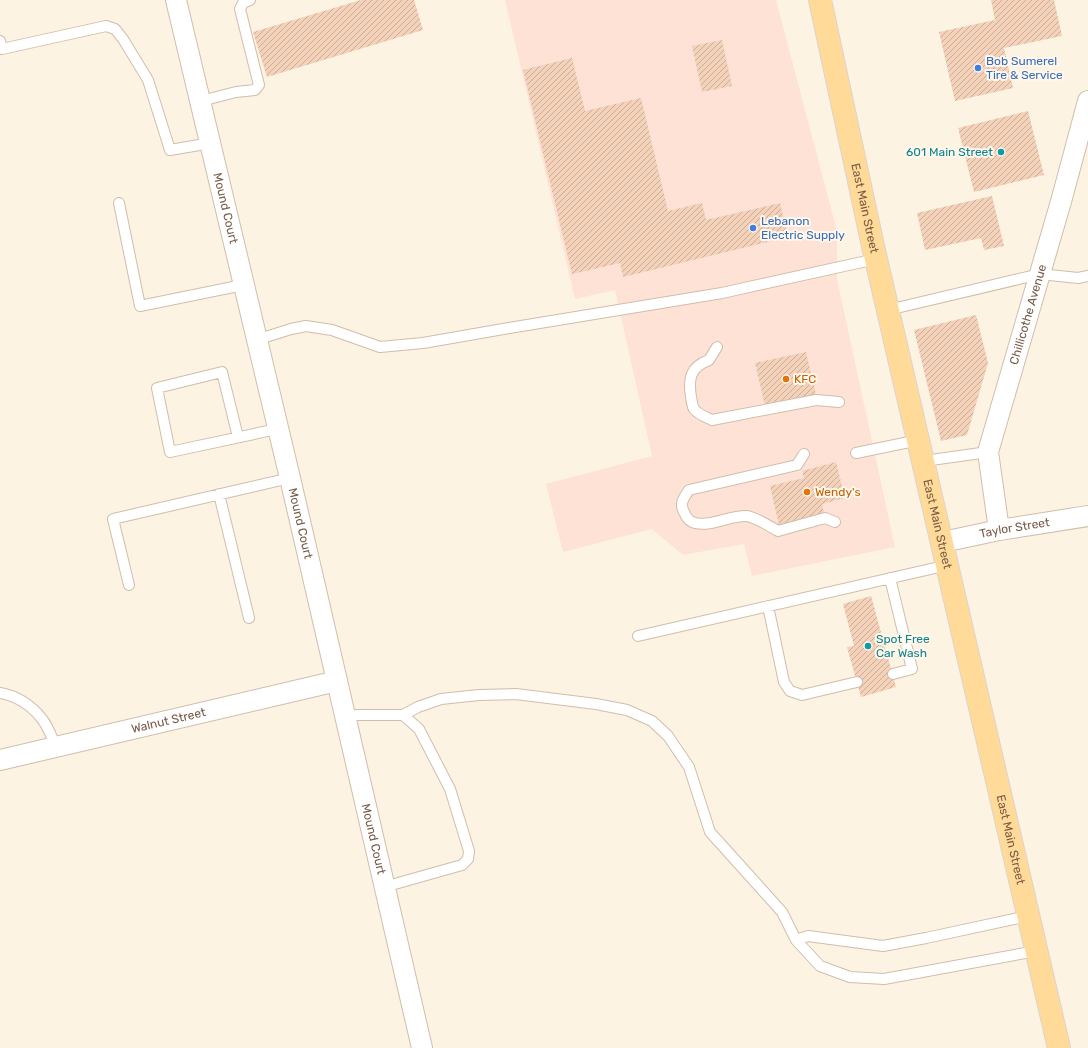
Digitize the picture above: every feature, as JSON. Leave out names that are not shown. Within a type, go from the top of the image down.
[{"type":"main road","name":"East Main Street","points":[[820,0],[876,259],[943,542],[1059,1048]]},
{"type":"street","name":"Mound Court","points":[[176,0],[211,143],[277,429],[290,478],[422,1048]]},
{"type":"street","name":"Chillicothe Avenue","points":[[999,530],[988,452],[1084,128],[1088,101]]},
{"type":"street","name":"Taylor Street","points":[[943,542],[999,530],[1088,516]]},
{"type":"street","name":"Walnut Street","points":[[0,760],[337,681]]},
{"type":"lane","points":[[201,101],[236,92],[255,90],[258,88],[259,85],[240,9],[243,3],[250,0]]},
{"type":"lane","points":[[0,42],[2,49],[106,26],[115,29],[123,39],[148,80],[170,150],[211,143]]},
{"type":"lane","points":[[119,203],[140,306],[244,284]]},
{"type":"lane","points":[[256,340],[290,329],[306,326],[332,330],[380,346],[423,343],[722,293],[876,259]]},
{"type":"lane","points":[[888,310],[1040,274],[1078,278],[1088,276]]},
{"type":"lane","points":[[717,347],[709,360],[701,363],[695,368],[690,378],[690,391],[693,408],[701,415],[712,420],[816,400],[839,402]]},
{"type":"lane","points":[[238,438],[222,372],[158,388],[170,452],[238,438],[277,429]]},
{"type":"lane","points":[[856,453],[921,451],[988,452]]},
{"type":"lane","points":[[804,454],[797,465],[689,490],[682,500],[682,508],[687,518],[693,523],[706,524],[728,518],[749,516],[778,531],[825,518],[835,522]]},
{"type":"lane","points":[[129,585],[114,519],[290,478]]},
{"type":"lane","points":[[219,494],[249,618]]},
{"type":"lane","points":[[638,636],[948,565]]},
{"type":"lane","points":[[890,578],[912,669],[893,674]]},
{"type":"lane","points":[[768,606],[784,682],[790,691],[802,695],[857,682]]},
{"type":"lane","points":[[0,694],[17,697],[43,719],[56,747]]},
{"type":"lane","points":[[345,717],[357,715],[404,715],[418,707],[441,699],[479,695],[516,694],[596,704],[627,710],[652,720],[668,736],[690,767],[710,832],[782,912],[796,940],[820,966],[850,977],[884,979],[1036,951]]},
{"type":"lane","points":[[384,887],[462,865],[468,859],[469,851],[450,789],[419,729],[404,715]]},
{"type":"lane","points":[[796,940],[808,936],[883,946],[1028,916]]},
{"type":"shaded area","points":[[505,0],[776,0],[837,231],[837,279],[895,547],[752,576],[744,544],[683,555],[652,529],[563,552],[546,484],[652,456],[615,290],[575,299]]},
{"type":"building","points":[[361,0],[414,0],[423,30],[267,77],[253,32]]},
{"type":"building","name":"Bob Sumerel Tire & Service","points":[[991,0],[1054,0],[1062,36],[1004,48],[1013,88],[955,101],[939,32],[995,20]]},
{"type":"building","points":[[722,40],[732,86],[702,92],[692,46]]},
{"type":"building","points":[[572,58],[585,111],[641,98],[668,211],[702,203],[706,220],[780,203],[788,237],[623,277],[620,263],[572,274],[523,70]]},
{"type":"building","name":"601 Main Street","points":[[1028,111],[1044,175],[974,192],[958,128]]},
{"type":"building","points":[[992,196],[1004,246],[984,250],[981,238],[925,250],[917,213]]},
{"type":"building","points":[[976,315],[988,363],[967,435],[941,441],[914,330]]},
{"type":"building","name":"KFC","points":[[806,352],[816,395],[765,406],[755,363]]},
{"type":"building","name":"Wendy's","points":[[836,462],[845,498],[822,504],[824,513],[779,525],[770,486],[804,478],[802,471]]},
{"type":"building","name":"Spot Free Car Wash","points":[[871,596],[896,687],[861,697],[847,647],[854,646],[843,604]]},
{"type":"place","name":"Bob Sumerel Tire & Service","points":[[978,68]]},
{"type":"place","name":"601 Main Street","points":[[1001,152]]},
{"type":"place","name":"Lebanon Electric Supply","points":[[753,228]]},
{"type":"place","name":"KFC","points":[[786,379]]},
{"type":"place","name":"Wendy's","points":[[807,492]]},
{"type":"place","name":"Spot Free Car Wash","points":[[868,646]]}]
